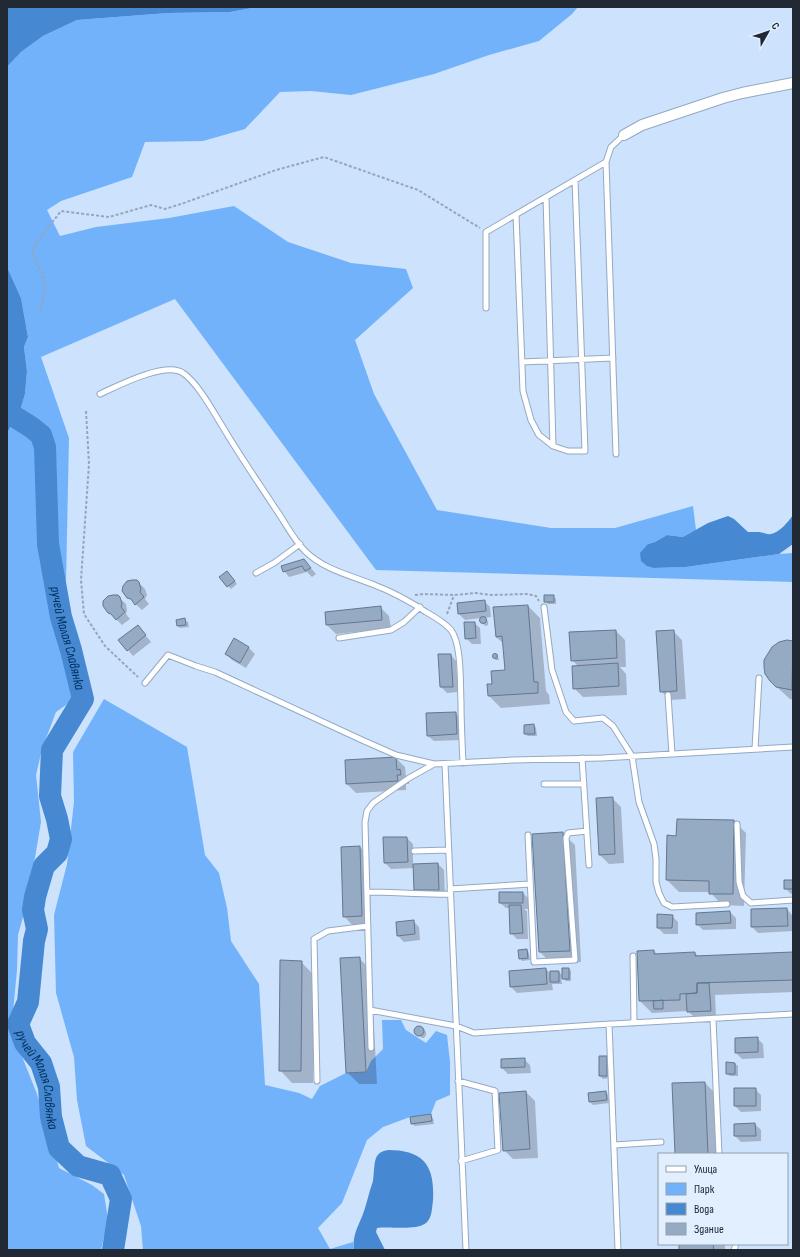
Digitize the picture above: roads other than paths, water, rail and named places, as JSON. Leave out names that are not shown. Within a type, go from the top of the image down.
[{"type":"street","points":[[624,135],[642,125],[723,98],[793,83]]},
{"type":"lane","points":[[616,454],[606,162],[611,147],[624,135]]},
{"type":"lane","points":[[486,308],[486,232],[606,162]]},
{"type":"lane","points":[[516,215],[523,391],[531,420],[539,435],[553,446],[568,451],[585,451],[575,180]]},
{"type":"lane","points":[[546,197],[553,446]]},
{"type":"lane","points":[[522,362],[613,358]]},
{"type":"lane","points":[[100,394],[118,385],[151,373],[166,369],[182,372],[206,400],[246,464],[305,551],[318,562],[334,570],[407,599],[443,622],[452,631],[459,655],[463,763]]},
{"type":"lane","points":[[256,573],[274,564],[300,544]]},
{"type":"lane","points":[[338,638],[390,630],[404,622],[420,607]]},
{"type":"lane","points":[[544,607],[552,670],[566,712],[574,721],[603,718],[613,726],[632,756],[639,802],[654,844],[657,887],[664,903],[672,907],[727,904]]},
{"type":"lane","points":[[145,683],[168,655],[215,672],[396,755],[434,764],[793,748]]},
{"type":"lane","points":[[755,749],[759,678]]},
{"type":"lane","points":[[668,695],[672,754]]},
{"type":"lane","points":[[582,758],[588,831],[589,865]]},
{"type":"lane","points":[[371,1048],[364,822],[367,811],[373,803],[409,778],[434,764]]},
{"type":"lane","points":[[445,764],[466,1250]]},
{"type":"lane","points":[[544,784],[584,784]]},
{"type":"lane","points":[[737,824],[739,882],[743,896],[751,903],[793,900]]},
{"type":"lane","points":[[528,835],[534,962],[575,960],[566,838],[568,833],[588,831]]},
{"type":"lane","points":[[414,851],[448,850]]},
{"type":"lane","points":[[367,892],[431,895],[450,891],[530,884]]},
{"type":"lane","points":[[317,1081],[314,939],[328,931],[368,926]]},
{"type":"lane","points":[[633,956],[634,1023]]},
{"type":"lane","points":[[370,1010],[456,1026],[474,1033],[793,1014]]},
{"type":"lane","points":[[713,1018],[719,1153]]},
{"type":"lane","points":[[609,1024],[618,1250]]},
{"type":"lane","points":[[458,1081],[495,1091],[498,1150],[461,1161]]},
{"type":"lane","points":[[614,1145],[661,1142]]},
{"type":"water","points":[[9,7],[257,7],[230,12],[168,13],[77,20],[43,36],[21,52],[7,67],[7,9]]},
{"type":"water","points":[[7,267],[21,298],[28,337],[24,347],[27,371],[25,394],[19,414],[7,433]]},
{"type":"water","points":[[793,515],[793,544],[779,554],[686,567],[654,568],[647,566],[641,561],[640,553],[648,544],[667,535],[683,537],[708,523],[728,516],[734,519],[748,532],[769,534],[781,529]]},
{"type":"water","points":[[388,1150],[410,1153],[424,1162],[429,1169],[432,1177],[433,1188],[431,1216],[426,1223],[416,1227],[377,1228],[376,1232],[385,1250],[354,1250],[357,1227],[373,1181],[376,1158],[383,1151]]},
{"type":"waterway","name":"ручей Малая Славянка","points":[[7,412],[41,435],[45,447],[48,544],[61,617],[83,699],[52,750],[50,796],[61,839],[57,853],[44,866],[35,897],[33,910],[37,929],[34,941],[28,1002],[18,1024],[25,1043],[41,1063],[49,1087],[51,1117],[59,1148],[78,1166],[110,1175],[121,1199],[113,1250]]}]
